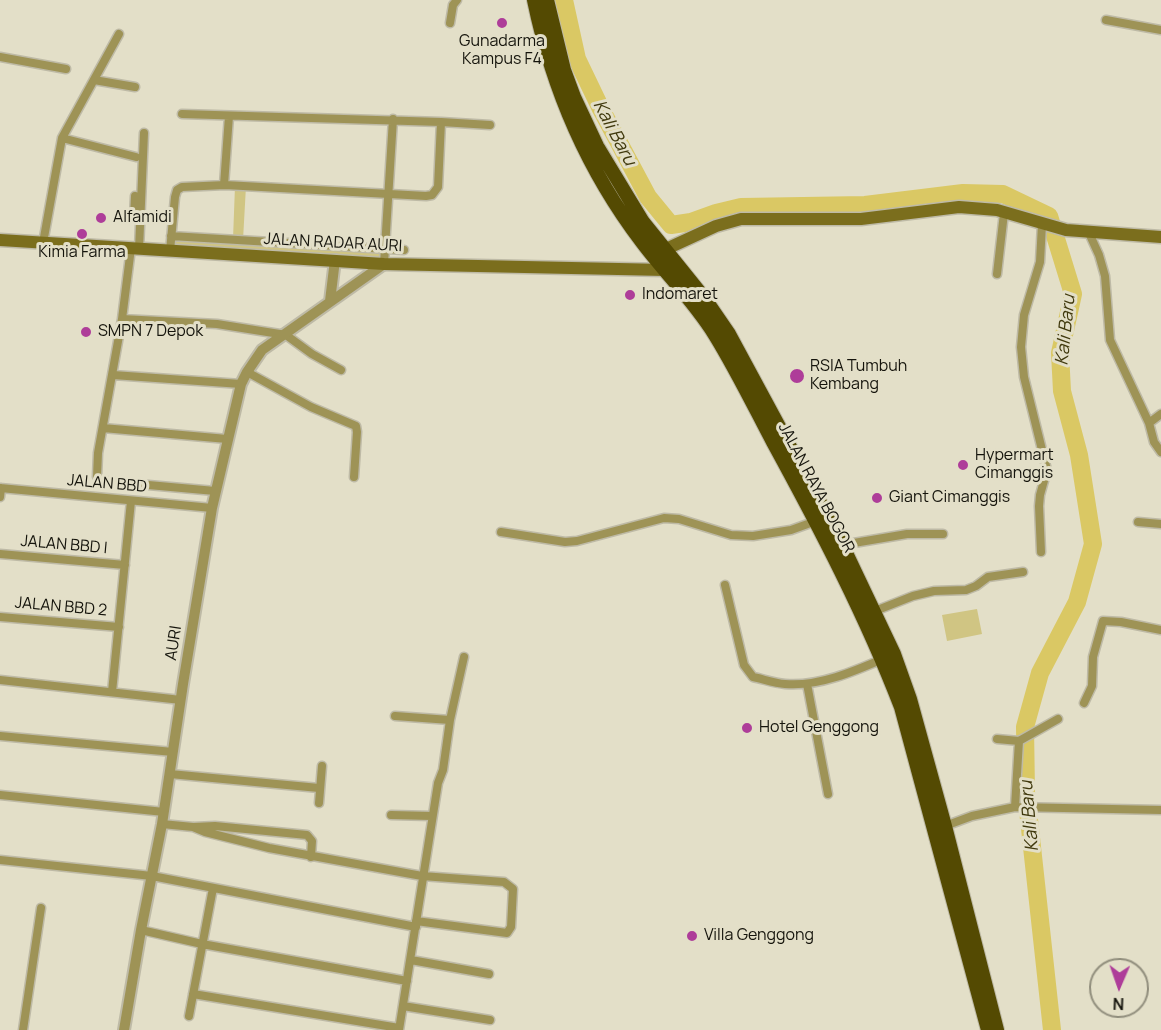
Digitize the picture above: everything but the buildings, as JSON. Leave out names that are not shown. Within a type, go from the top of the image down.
[{"type":"highway","name":"JALAN RAYA BOGOR","points":[[534,0],[549,64],[579,137],[624,216],[715,335],[760,404],[842,545],[875,611],[988,1030]]},
{"type":"highway","name":"JALAN RAYA BOGOR","points":[[547,0],[564,70],[585,122],[623,192],[652,236],[720,320],[816,521],[909,699],[945,826],[997,1030]]},
{"type":"main road","points":[[664,250],[716,226],[741,219],[861,219],[958,207],[988,208],[1066,230],[1161,237]]},
{"type":"main road","name":"JALAN RADAR AURI","points":[[0,240],[384,264],[665,270]]},
{"type":"street","points":[[450,23],[453,5],[457,0]]},
{"type":"street","points":[[1106,20],[1161,30]]},
{"type":"street","points":[[43,243],[62,138],[119,34]]},
{"type":"street","points":[[0,57],[66,69]]},
{"type":"street","points":[[94,80],[135,87]]},
{"type":"street","points":[[182,114],[229,117],[393,119],[490,125]]},
{"type":"street","points":[[224,185],[229,117]]},
{"type":"street","points":[[384,264],[393,119]]},
{"type":"street","points":[[170,251],[175,197],[180,188],[187,185],[224,185],[389,195],[426,196],[436,192],[441,122]]},
{"type":"street","points":[[144,133],[134,248],[96,474],[104,481],[216,491]]},
{"type":"street","points":[[62,138],[136,157]]},
{"type":"street","points":[[134,248],[135,196]]},
{"type":"street","points":[[997,274],[1004,213]]},
{"type":"street","points":[[1041,552],[1039,506],[1047,470],[1024,377],[1021,347],[1024,315],[1040,262],[1044,225]]},
{"type":"street","points":[[1089,233],[1105,276],[1110,340],[1149,423],[1154,442],[1161,452]]},
{"type":"street","points":[[171,236],[404,250]]},
{"type":"street","points":[[330,301],[335,260]]},
{"type":"street","name":"AURI","points":[[124,1030],[162,824],[212,508],[241,384],[262,350],[384,264]]},
{"type":"street","points":[[122,320],[216,324],[286,335],[312,354],[341,370]]},
{"type":"street","points":[[247,372],[311,407],[356,426],[354,477]]},
{"type":"street","points":[[113,375],[241,384]]},
{"type":"street","points":[[1149,423],[1161,414]]},
{"type":"street","points":[[103,428],[227,439]]},
{"type":"street","name":"JALAN BBD","points":[[0,491],[212,508]]},
{"type":"street","points":[[112,692],[131,501]]},
{"type":"street","points":[[501,532],[565,542],[577,541],[664,518],[679,519],[731,535],[753,536],[791,530],[816,521]]},
{"type":"street","points":[[1138,522],[1161,524]]},
{"type":"street","points":[[842,545],[907,534],[943,534]]},
{"type":"street","name":"JALAN BBD I","points":[[0,554],[125,565]]},
{"type":"street","points":[[875,611],[913,596],[934,591],[966,590],[988,577],[1023,572]]},
{"type":"street","points":[[725,585],[744,664],[753,677],[784,684],[807,684],[888,657]]},
{"type":"street","name":"JALAN BBD 2","points":[[0,617],[119,627]]},
{"type":"street","points":[[1084,703],[1092,686],[1093,657],[1103,621],[1161,630]]},
{"type":"street","points":[[193,994],[399,1029],[432,816],[464,657]]},
{"type":"street","points":[[0,680],[180,700]]},
{"type":"street","points":[[807,684],[828,794]]},
{"type":"street","points":[[394,716],[450,720]]},
{"type":"street","points":[[997,739],[1020,740],[1058,719]]},
{"type":"street","points":[[0,736],[173,752]]},
{"type":"street","points":[[1016,807],[1020,740]]},
{"type":"street","points":[[319,803],[322,766]]},
{"type":"street","points":[[170,774],[319,788]]},
{"type":"street","points":[[0,795],[164,812]]},
{"type":"street","points":[[945,826],[972,816],[1016,807],[1161,810]]},
{"type":"street","points":[[391,814],[432,816]]},
{"type":"street","points":[[162,824],[215,826],[309,836],[312,841],[311,857]]},
{"type":"street","points":[[0,860],[152,876],[416,924],[507,933],[511,927],[514,892],[508,883],[422,876],[311,857],[205,832],[194,827]]},
{"type":"street","points":[[269,848],[271,831]]},
{"type":"street","points":[[189,1016],[213,888]]},
{"type":"street","points":[[23,1030],[41,908]]},
{"type":"street","points":[[141,930],[202,944],[407,981]]},
{"type":"street","points":[[411,960],[489,974]]},
{"type":"street","points":[[403,1006],[490,1020]]},
{"type":"shaded area","points":[[235,186],[246,186],[243,240],[385,249],[384,264],[170,251],[171,236],[233,239]]},
{"type":"shaded area","points":[[977,609],[982,634],[947,641],[942,615]]},
{"type":"waterway","name":"Kali Baru","points":[[564,0],[577,59],[648,197],[671,225],[691,222],[741,207],[865,205],[963,193],[1003,194],[1049,216],[1073,294],[1060,353],[1062,391],[1079,455],[1093,544],[1077,602],[1040,673],[1025,727],[1026,792],[1052,1030]]},
{"type":"place","name":"Gunadarma Kampus F4","points":[[502,23]]},
{"type":"place","name":"Alfamidi","points":[[101,218]]},
{"type":"place","name":"Kimia Farma","points":[[82,234]]},
{"type":"place","name":"Indomaret","points":[[630,295]]},
{"type":"place","name":"SMPN 7 Depok","points":[[86,332]]},
{"type":"place","name":"RSIA Tumbuh Kembang","points":[[797,376]]},
{"type":"place","name":"Hypermart Cimanggis","points":[[963,465]]},
{"type":"place","name":"Giant Cimanggis","points":[[877,498]]},
{"type":"place","name":"Hotel Genggong","points":[[747,728]]},
{"type":"place","name":"Villa Genggong","points":[[692,936]]}]
